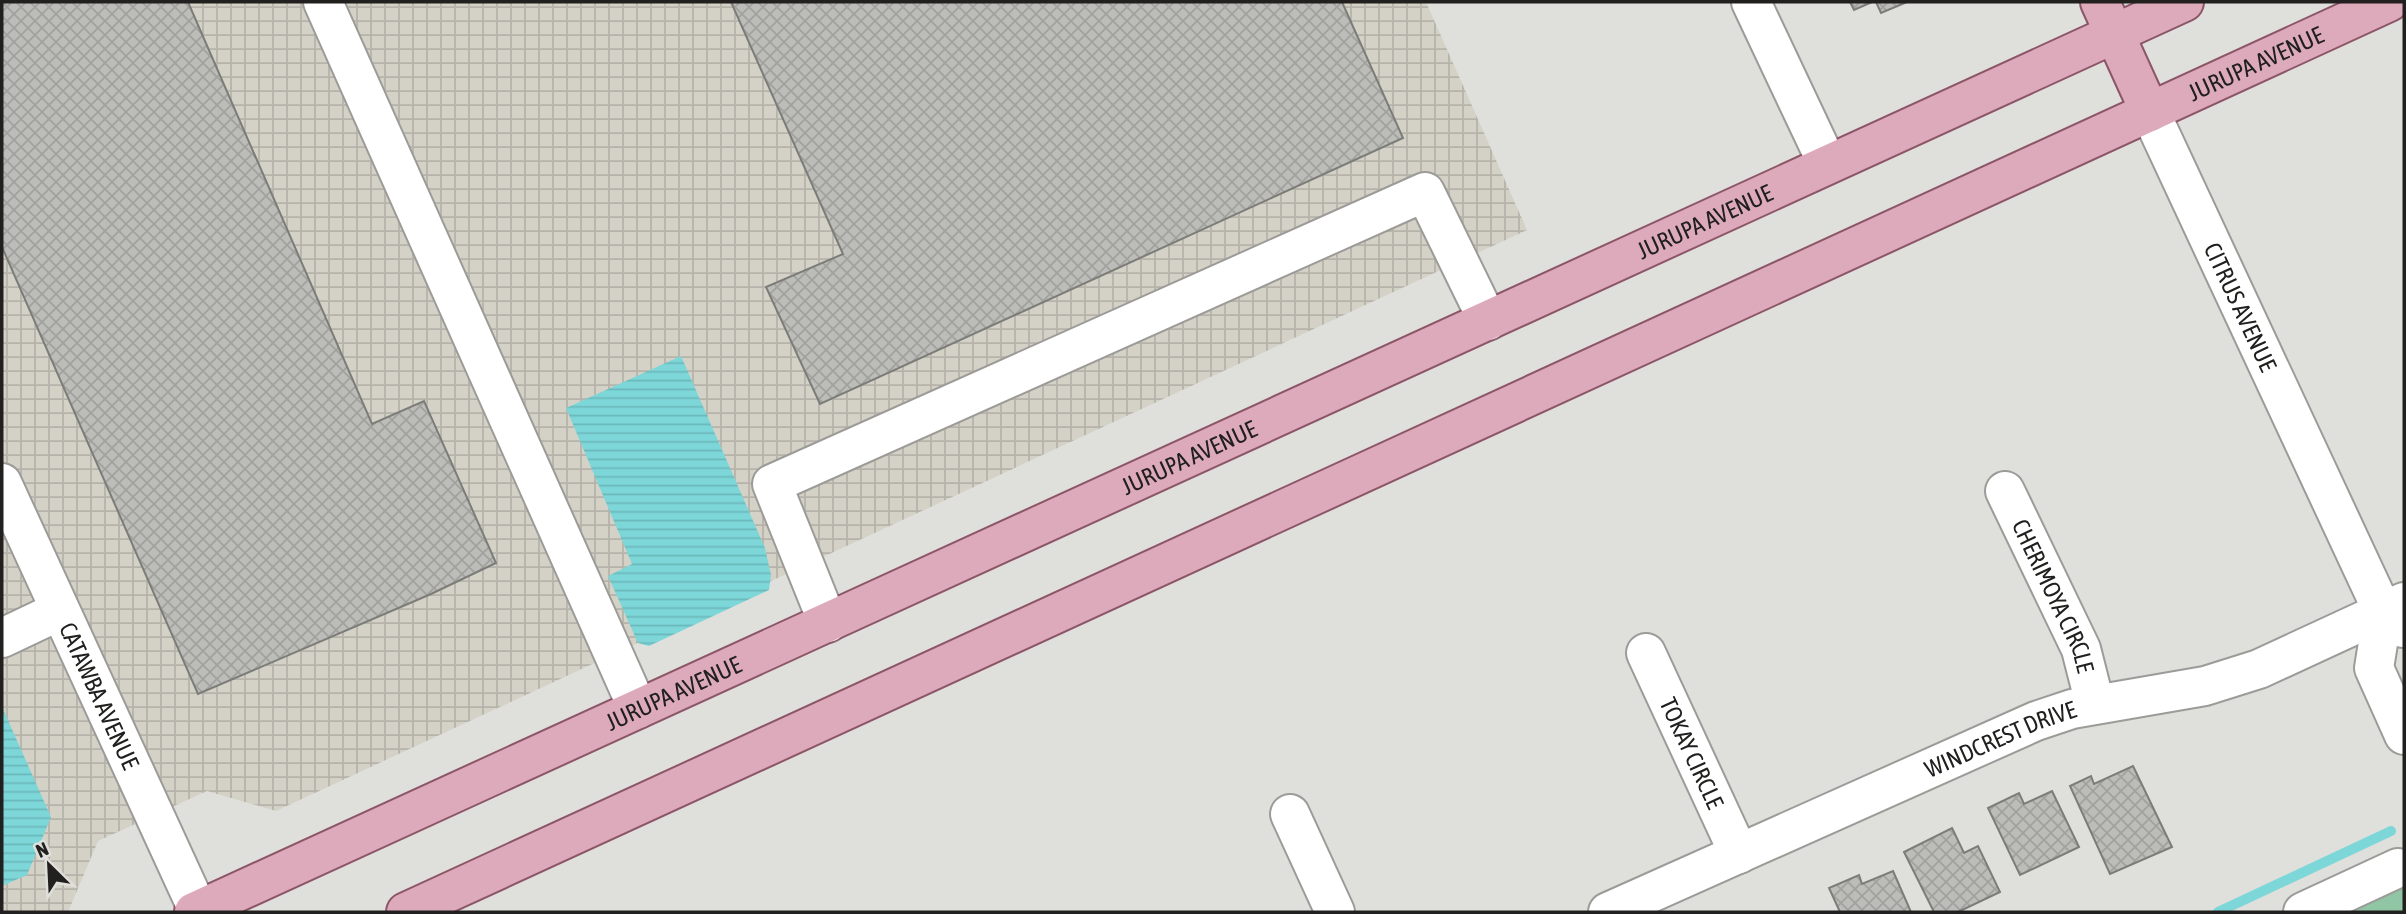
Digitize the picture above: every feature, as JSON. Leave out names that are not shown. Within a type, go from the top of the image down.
[{"type":"main road","name":"JURUPA AVENUE","points":[[196,911],[1488,321],[1827,163],[2107,18],[2184,2]]},
{"type":"main road","name":"JURUPA AVENUE","points":[[406,912],[2389,2]]},
{"type":"main road","name":"CITRUS AVENUE","points":[[2107,18],[2150,111]]},
{"type":"street","points":[[323,2],[638,709]]},
{"type":"street","points":[[1751,2],[1827,163]]},
{"type":"street","name":"CITRUS AVENUE","points":[[2150,111],[2397,615]]},
{"type":"street","points":[[828,623],[772,484],[1424,192],[1488,321]]},
{"type":"street","name":"CATAWBA AVENUE","points":[[2,483],[196,911]]},
{"type":"street","name":"CHERIMOYA CIRCLE","points":[[2005,491],[2081,649],[2095,704]]},
{"type":"street","points":[[2,638],[59,611]]},
{"type":"street","points":[[2397,615],[2375,668],[2404,735]]},
{"type":"street","name":"WINDCREST DRIVE","points":[[1608,912],[1991,740],[2060,713],[2095,704],[2204,686],[2259,669],[2397,615]]},
{"type":"street","name":"TOKAY CIRCLE","points":[[1646,653],[1739,854]]},
{"type":"street","points":[[1290,814],[1335,912]]},
{"type":"street","points":[[2303,912],[2398,868]]},
{"type":"shaded area","points":[[2,2],[1426,2],[1527,230],[276,811],[207,791],[98,841],[68,912],[2,912]]},
{"type":"green space","points":[[2404,876],[2404,912],[2326,912]]},
{"type":"water","points":[[681,356],[765,548],[771,575],[769,590],[649,646],[638,643],[608,576],[632,564],[566,408]]},
{"type":"water","points":[[2,709],[51,817],[27,875],[2,886]]},
{"type":"building","points":[[2,2],[188,2],[372,424],[424,401],[496,563],[431,594],[198,694],[2,247]]},
{"type":"building","points":[[731,2],[1342,2],[1403,138],[820,404],[766,287],[843,254]]},
{"type":"building","points":[[1850,2],[1872,2],[1854,10]]},
{"type":"building","points":[[1876,2],[1907,2],[1881,13]]},
{"type":"building","points":[[2133,766],[2172,847],[2110,874],[2070,786],[2091,776],[2094,784]]},
{"type":"building","points":[[2052,791],[2079,847],[2020,875],[1988,808],[2019,793],[2024,804]]},
{"type":"building","points":[[1952,828],[1964,853],[1978,846],[2000,892],[1958,912],[1934,912],[1904,852]]},
{"type":"building","points":[[1893,871],[1911,912],[1840,912],[1829,888],[1859,875],[1862,884]]},
{"type":"waterway","points":[[2218,912],[2391,831]]}]
